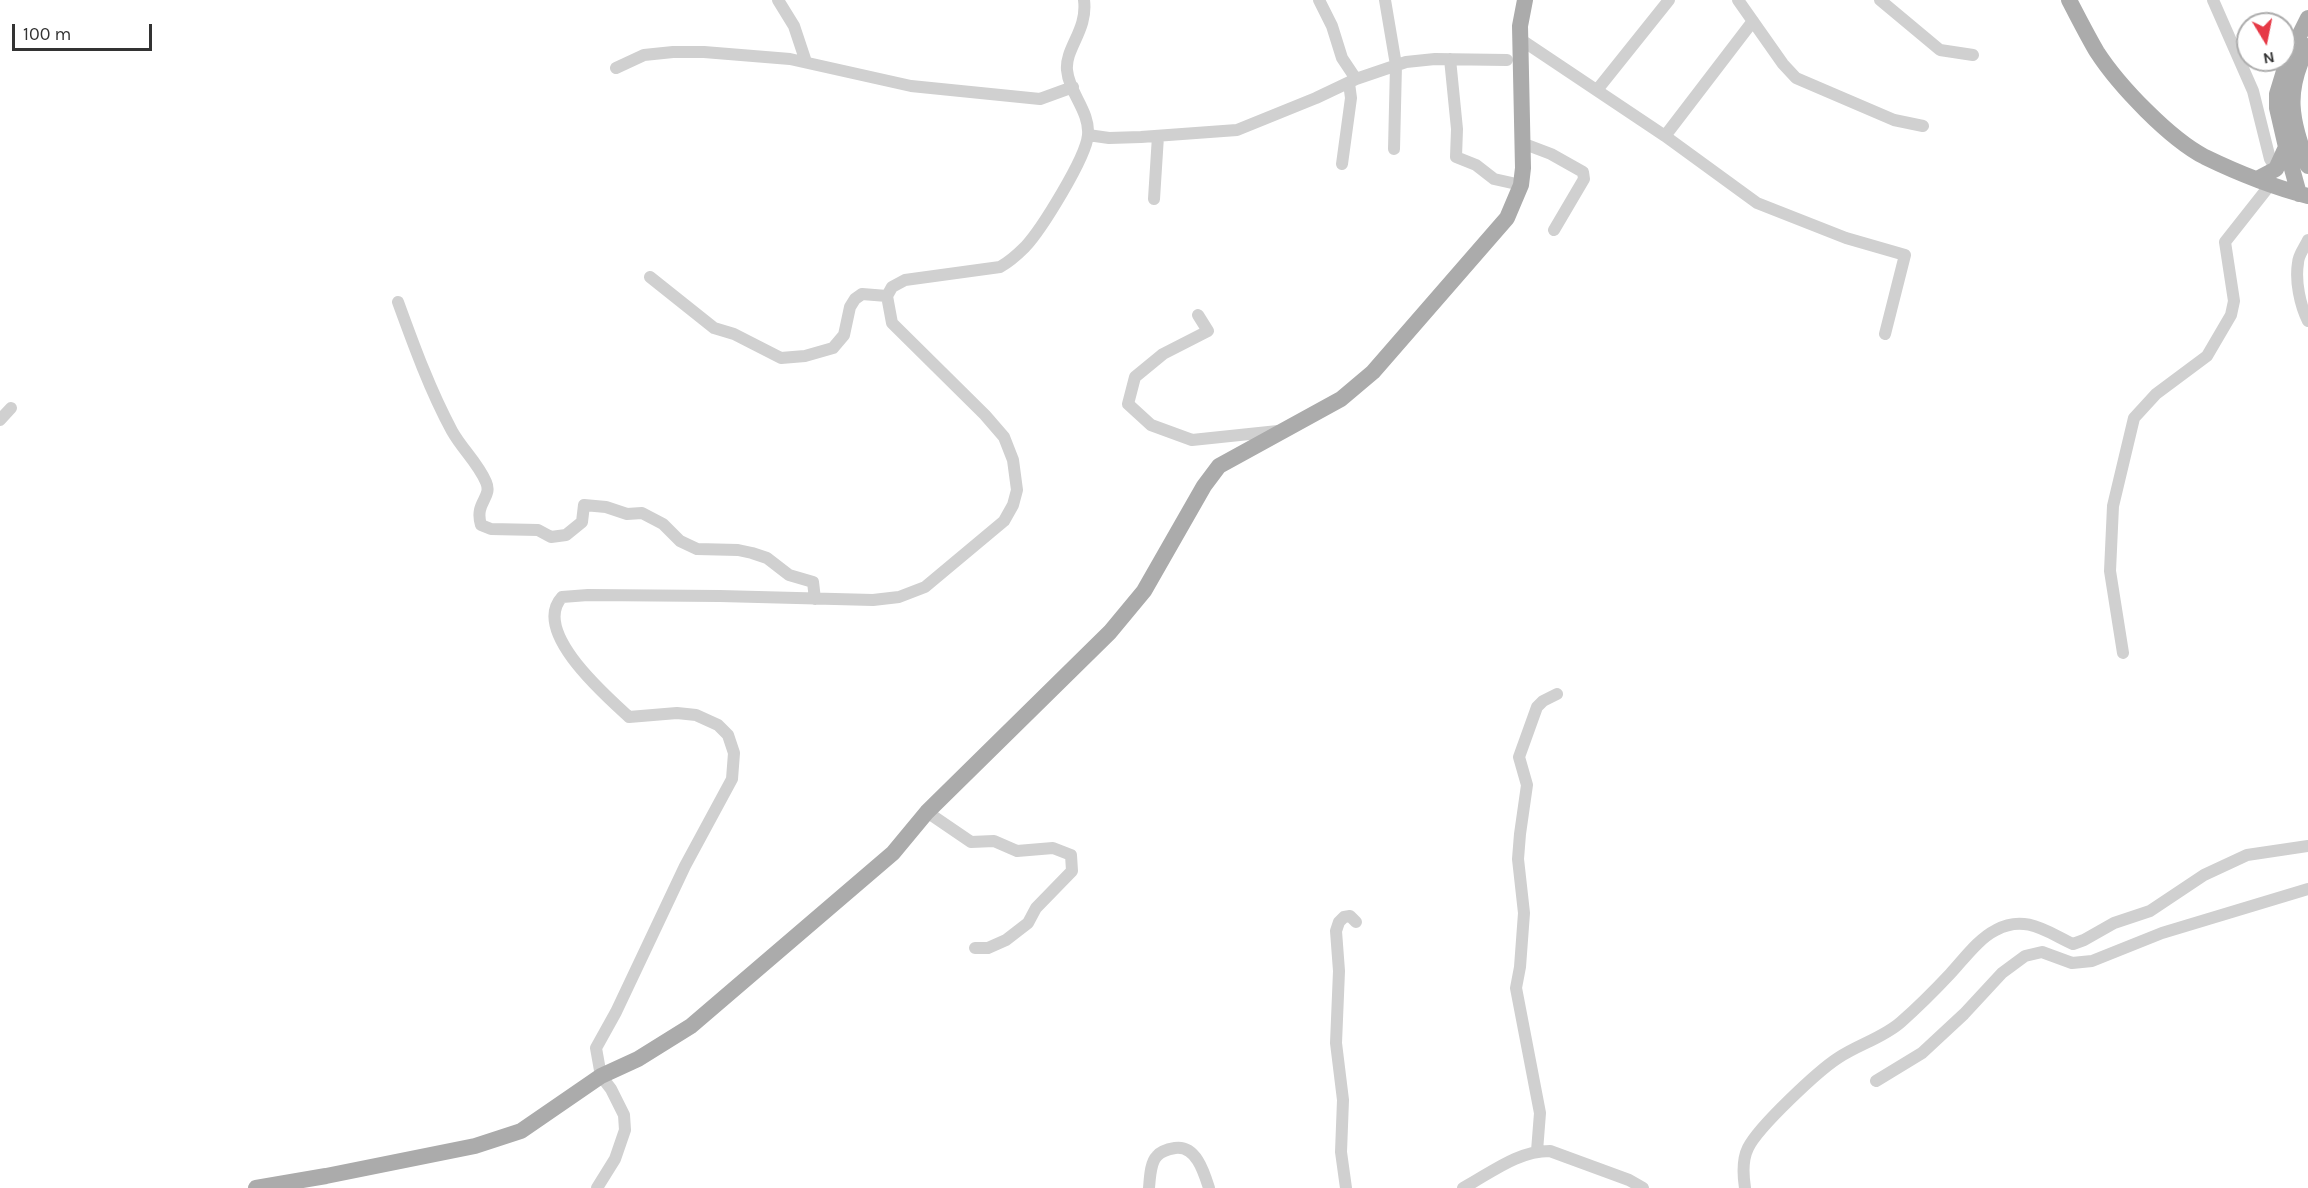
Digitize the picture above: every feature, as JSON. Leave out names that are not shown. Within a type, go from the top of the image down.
[{"type":"main road","points":[[256,1188],[475,1146],[521,1131],[601,1076],[639,1059],[691,1026],[893,853],[927,812],[1110,632],[1144,591],[1204,486],[1219,466],[1341,399],[1373,372],[1507,218],[1521,185],[1520,26],[1525,0]]},
{"type":"main road","points":[[2069,0],[2098,54],[2136,101],[2179,139],[2204,156],[2268,178],[2303,195]]},
{"type":"main road","points":[[2303,195],[2286,147],[2277,108],[2277,94],[2288,58],[2308,18]]},
{"type":"main road","points":[[2303,195],[2308,167],[2292,116],[2292,87],[2308,46]]},
{"type":"main road","points":[[2268,178],[2286,147]]},
{"type":"street","points":[[778,0],[794,26],[806,62]]},
{"type":"street","points":[[597,1188],[615,1159],[625,1130],[624,1115],[611,1089],[601,1076],[596,1048],[616,1012],[685,866],[732,779],[734,753],[728,735],[718,725],[696,715],[628,717],[581,668],[561,642],[554,611],[556,604],[562,597],[588,595],[873,600],[899,597],[925,588],[1004,521],[1013,505],[1017,490],[1013,460],[1004,437],[985,415],[892,323],[887,308],[887,296],[892,287],[905,280],[1000,267],[1011,261],[1027,245],[1062,192],[1082,155],[1088,135],[1085,114],[1066,68],[1082,29],[1086,11],[1084,0]]},
{"type":"street","points":[[1319,0],[1332,26],[1352,81],[1342,164]]},
{"type":"street","points":[[1385,0],[1396,65],[1394,149]]},
{"type":"street","points":[[1597,90],[1669,0]]},
{"type":"street","points":[[1740,0],[1783,64],[1796,78],[1894,120],[1923,126]]},
{"type":"street","points":[[1880,0],[1940,50],[1973,55]]},
{"type":"street","points":[[2123,653],[2110,571],[2113,507],[2134,418],[2156,394],[2207,356],[2231,315],[2234,301],[2225,242],[2268,178],[2270,159],[2253,91],[2213,0]]},
{"type":"street","points":[[1665,136],[1753,21]]},
{"type":"street","points":[[1520,39],[1665,136],[1757,203],[1846,238],[1905,255],[1885,334]]},
{"type":"street","points":[[616,68],[644,55],[704,52],[790,59],[911,86],[1040,99],[1072,87]]},
{"type":"street","points":[[1088,135],[1109,138],[1237,130],[1316,99],[1352,81],[1406,62],[1450,59],[1507,60]]},
{"type":"street","points":[[1450,59],[1457,129],[1456,157],[1476,165],[1494,179],[1521,185]]},
{"type":"street","points":[[1154,199],[1158,136]]},
{"type":"street","points":[[1522,143],[1551,154],[1583,172],[1584,179],[1554,230]]},
{"type":"street","points":[[2308,240],[2297,261],[2303,311],[2308,321]]},
{"type":"street","points":[[650,277],[714,328],[734,334],[781,358],[805,356],[833,348],[844,335],[850,307],[855,299],[861,294],[887,296]]},
{"type":"street","points":[[398,302],[436,402],[460,446],[487,484],[486,495],[479,507],[478,516],[481,525],[490,529],[538,530],[550,537],[566,535],[582,522],[584,504],[606,507],[627,514],[642,513],[663,524],[680,541],[697,549],[738,550],[767,558],[789,575],[813,582],[815,599]]},
{"type":"street","points":[[1198,315],[1208,331],[1163,354],[1135,377],[1128,404],[1151,425],[1192,440],[1288,430]]},
{"type":"street","points":[[0,420],[11,408]]},
{"type":"street","points":[[1537,1151],[1540,1113],[1516,988],[1524,913],[1518,859],[1527,785],[1519,758],[1537,707],[1557,694]]},
{"type":"street","points":[[927,812],[971,842],[994,841],[1017,851],[1053,848],[1071,855],[1072,871],[1036,908],[1028,923],[997,944],[988,948],[975,948]]},
{"type":"street","points":[[1745,1188],[1744,1160],[1749,1146],[1772,1119],[1822,1070],[1839,1057],[1883,1035],[1900,1023],[1948,977],[1976,945],[1996,930],[2015,924],[2032,924],[2073,944],[2114,923],[2150,911],[2204,874],[2247,855],[2308,846]]},
{"type":"street","points":[[1876,1081],[1922,1053],[1964,1014],[2002,973],[2025,956],[2042,952],[2072,963],[2092,961],[2162,933],[2308,889]]},
{"type":"street","points":[[1346,1188],[1341,1152],[1343,1100],[1336,1043],[1339,971],[1336,931],[1339,922],[1344,917],[1350,916],[1356,922]]},
{"type":"street","points":[[1149,1188],[1152,1166],[1157,1155],[1169,1149],[1181,1147],[1190,1151],[1200,1163],[1209,1188]]},
{"type":"street","points":[[1463,1188],[1521,1155],[1537,1151],[1550,1151],[1569,1156],[1643,1188]]}]
